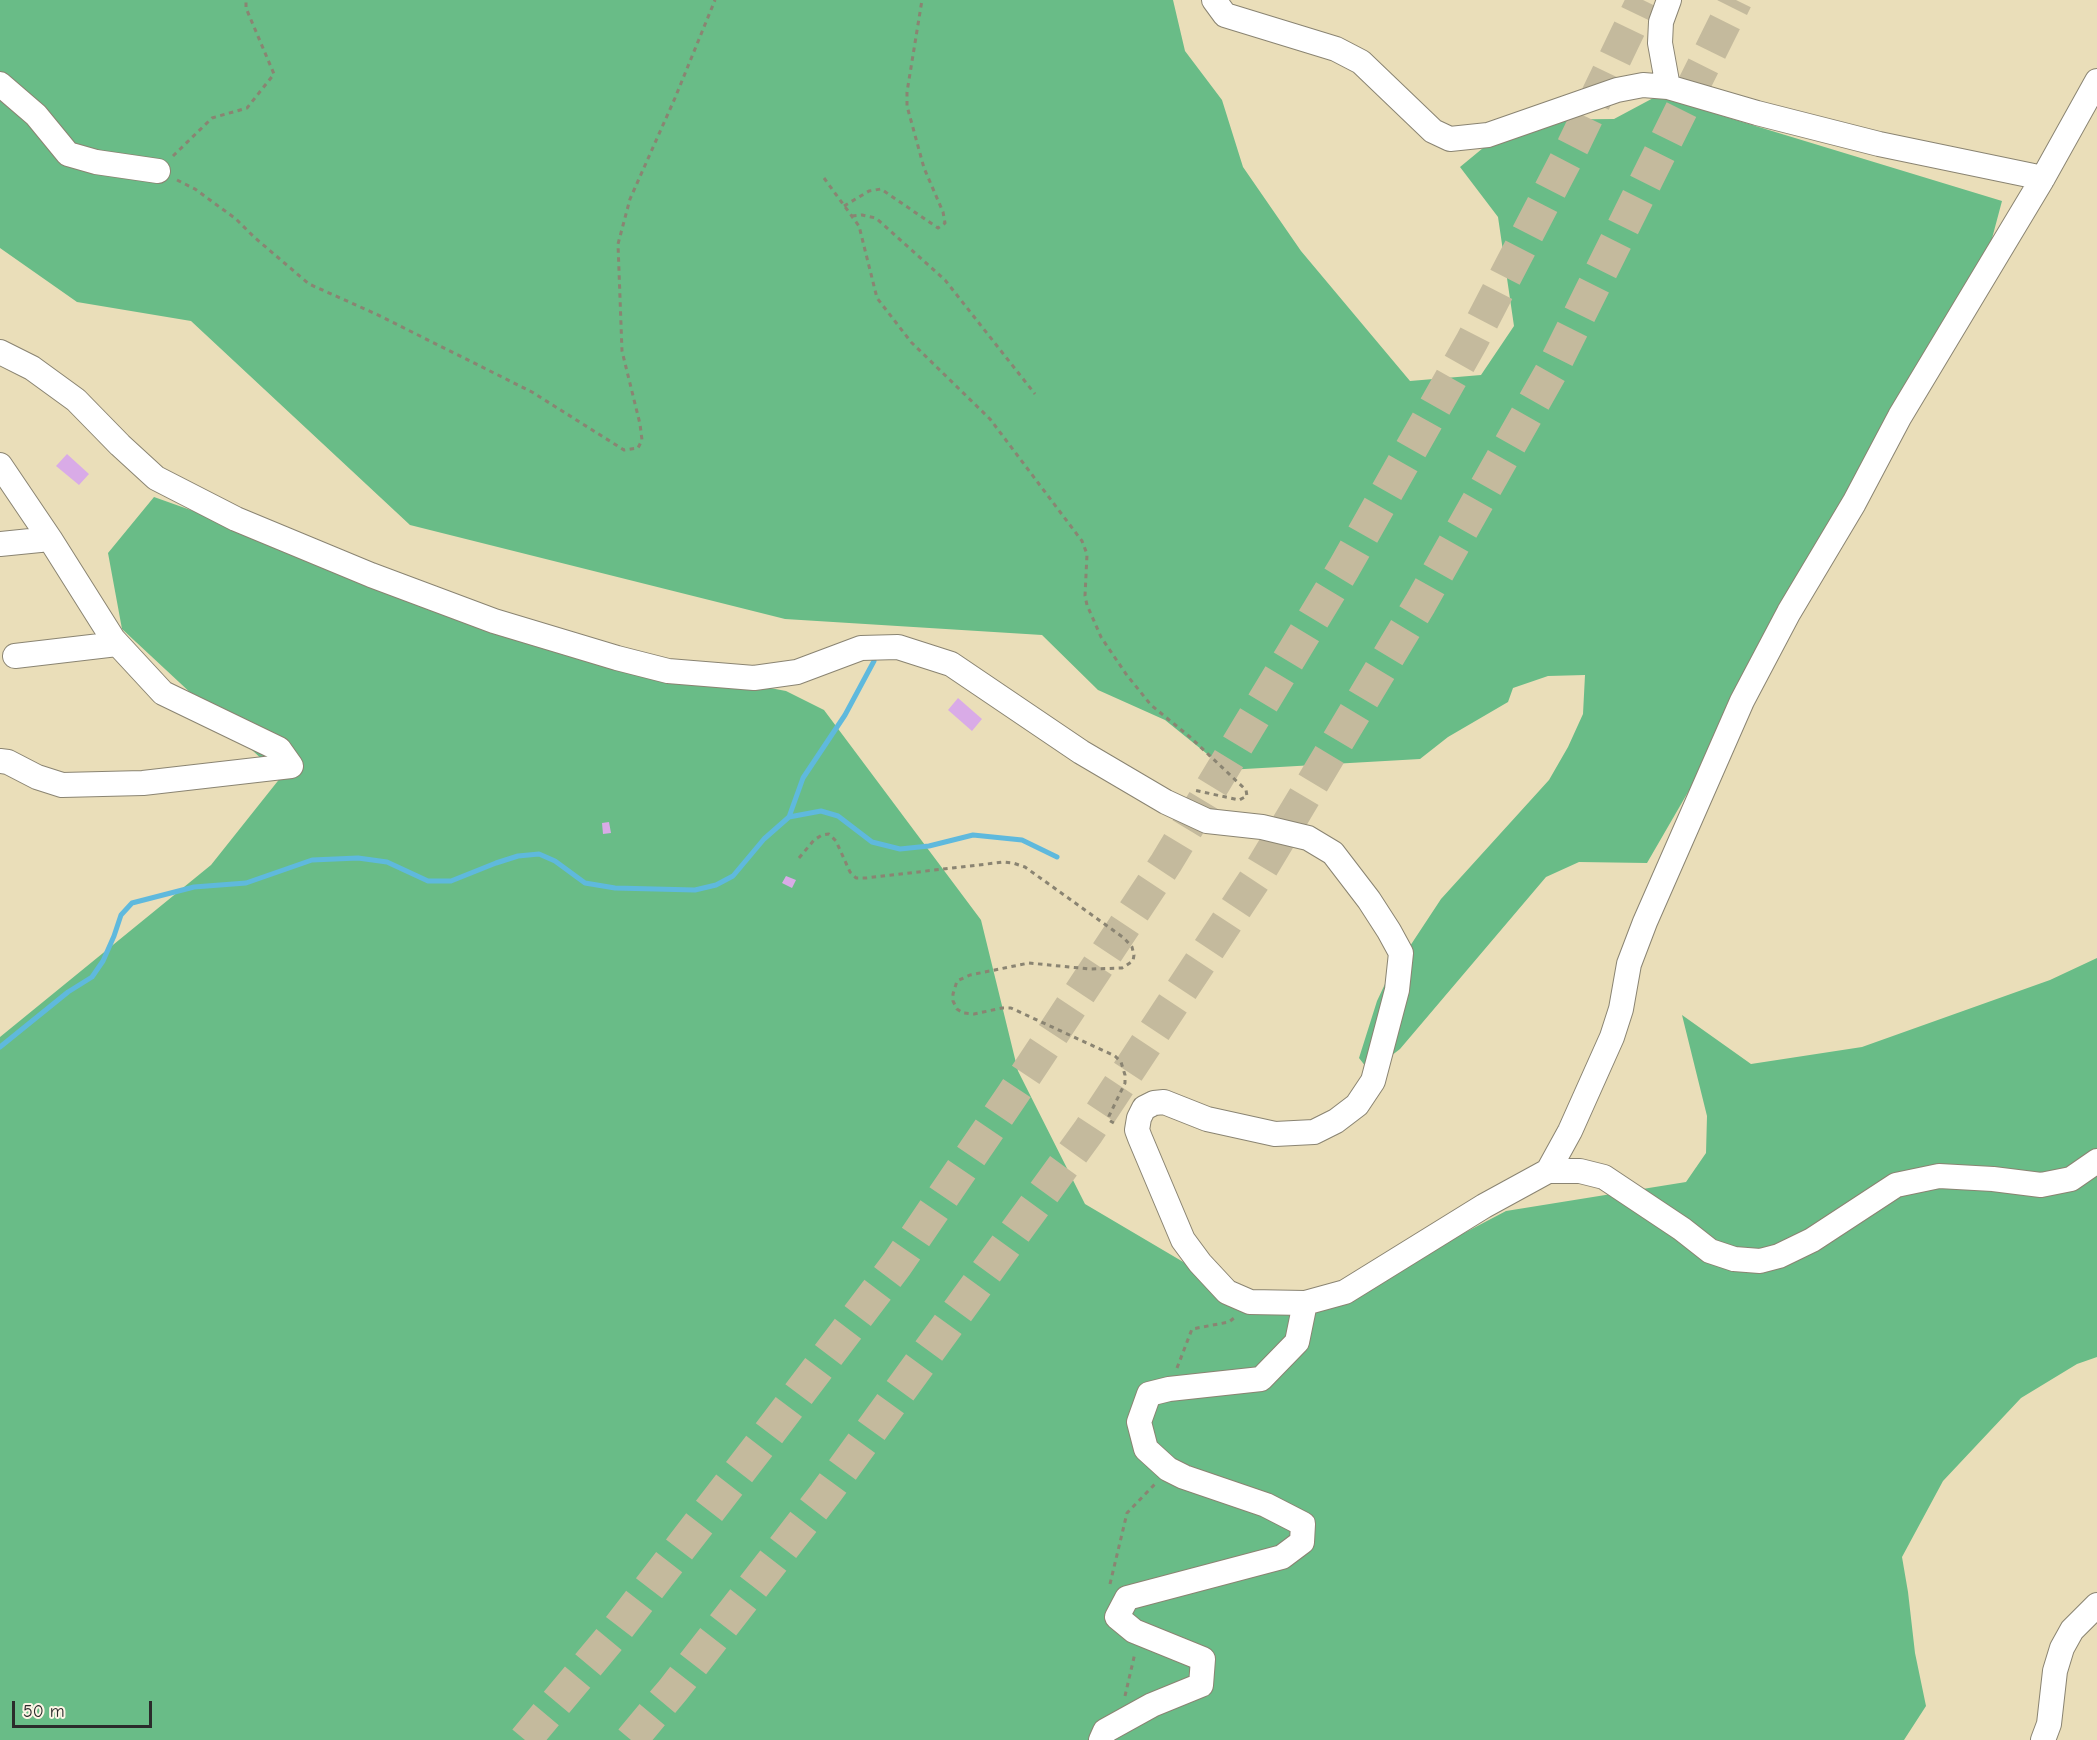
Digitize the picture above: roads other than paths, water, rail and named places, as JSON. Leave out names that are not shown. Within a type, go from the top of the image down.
[{"type":"street","points":[[1214,0],[1225,15],[1336,49],[1361,62],[1433,131],[1450,139],[1488,135],[1617,90],[1643,85],[1668,87],[1757,113],[1879,144],[2043,178]]},
{"type":"street","points":[[1668,87],[1660,44],[1661,22],[1669,0]]},
{"type":"street","points":[[1548,1171],[1570,1131],[1612,1037],[1621,1009],[1629,964],[1645,922],[1742,700],[1789,612],[1854,503],[1900,416],[2043,178],[2097,81]]},
{"type":"street","points":[[0,84],[36,115],[68,154],[96,162],[158,171]]},
{"type":"street","points":[[0,352],[32,368],[76,400],[156,478],[236,519],[494,621],[668,671],[754,678],[797,672],[861,648],[898,647],[951,664],[1081,752],[1166,802],[1207,821],[1262,827],[1308,838],[1333,853],[1369,900],[1401,953],[1397,990],[1373,1081],[1357,1106],[1336,1121],[1314,1132],[1275,1134],[1207,1119],[1164,1102],[1154,1103],[1144,1108],[1139,1118],[1137,1130],[1183,1240],[1200,1263],[1227,1292],[1250,1302],[1305,1303],[1345,1292],[1484,1206],[1548,1171],[1580,1171],[1604,1177],[1682,1229],[1710,1251],[1734,1259],[1760,1261],[1779,1256],[1812,1240],[1896,1185],[1939,1176],[2041,1185],[2071,1179],[2097,1161]]},
{"type":"street","points":[[0,465],[117,644],[163,693],[279,749],[291,766],[143,783],[62,784],[37,777],[8,762],[0,761]]},
{"type":"street","points":[[0,544],[50,539]]},
{"type":"street","points":[[15,656],[117,644]]},
{"type":"street","points":[[1101,1740],[1105,1731],[1143,1709],[1201,1684],[1203,1659],[1134,1631],[1117,1617],[1127,1598],[1282,1557],[1302,1542],[1303,1524],[1266,1505],[1176,1473],[1168,1469],[1146,1449],[1139,1422],[1149,1394],[1168,1389],[1261,1379],[1297,1342],[1305,1303]]},
{"type":"street","points":[[2043,1740],[2049,1724],[2055,1671],[2062,1648],[2072,1630],[2097,1605]]},
{"type":"waterway","points":[[0,1047],[68,992],[92,977],[103,961],[121,915],[132,903],[194,887],[246,883],[312,860],[358,858],[387,862],[428,881],[451,881],[518,856],[539,854],[555,861],[585,883],[615,888],[695,890],[716,885],[733,876],[764,839],[789,817],[803,778],[845,715],[874,661]]},
{"type":"waterway","points":[[789,817],[821,811],[838,816],[872,842],[900,849],[929,846],[973,835],[1022,840],[1057,857]]},
{"type":"tunnel","points":[[525,1740],[612,1636],[897,1264],[1166,863],[1344,568],[1472,341],[1573,146],[1643,0]]},
{"type":"tunnel","points":[[631,1740],[673,1690],[825,1494],[1088,1132],[1255,879],[1420,604],[1552,370],[1736,0]]}]
